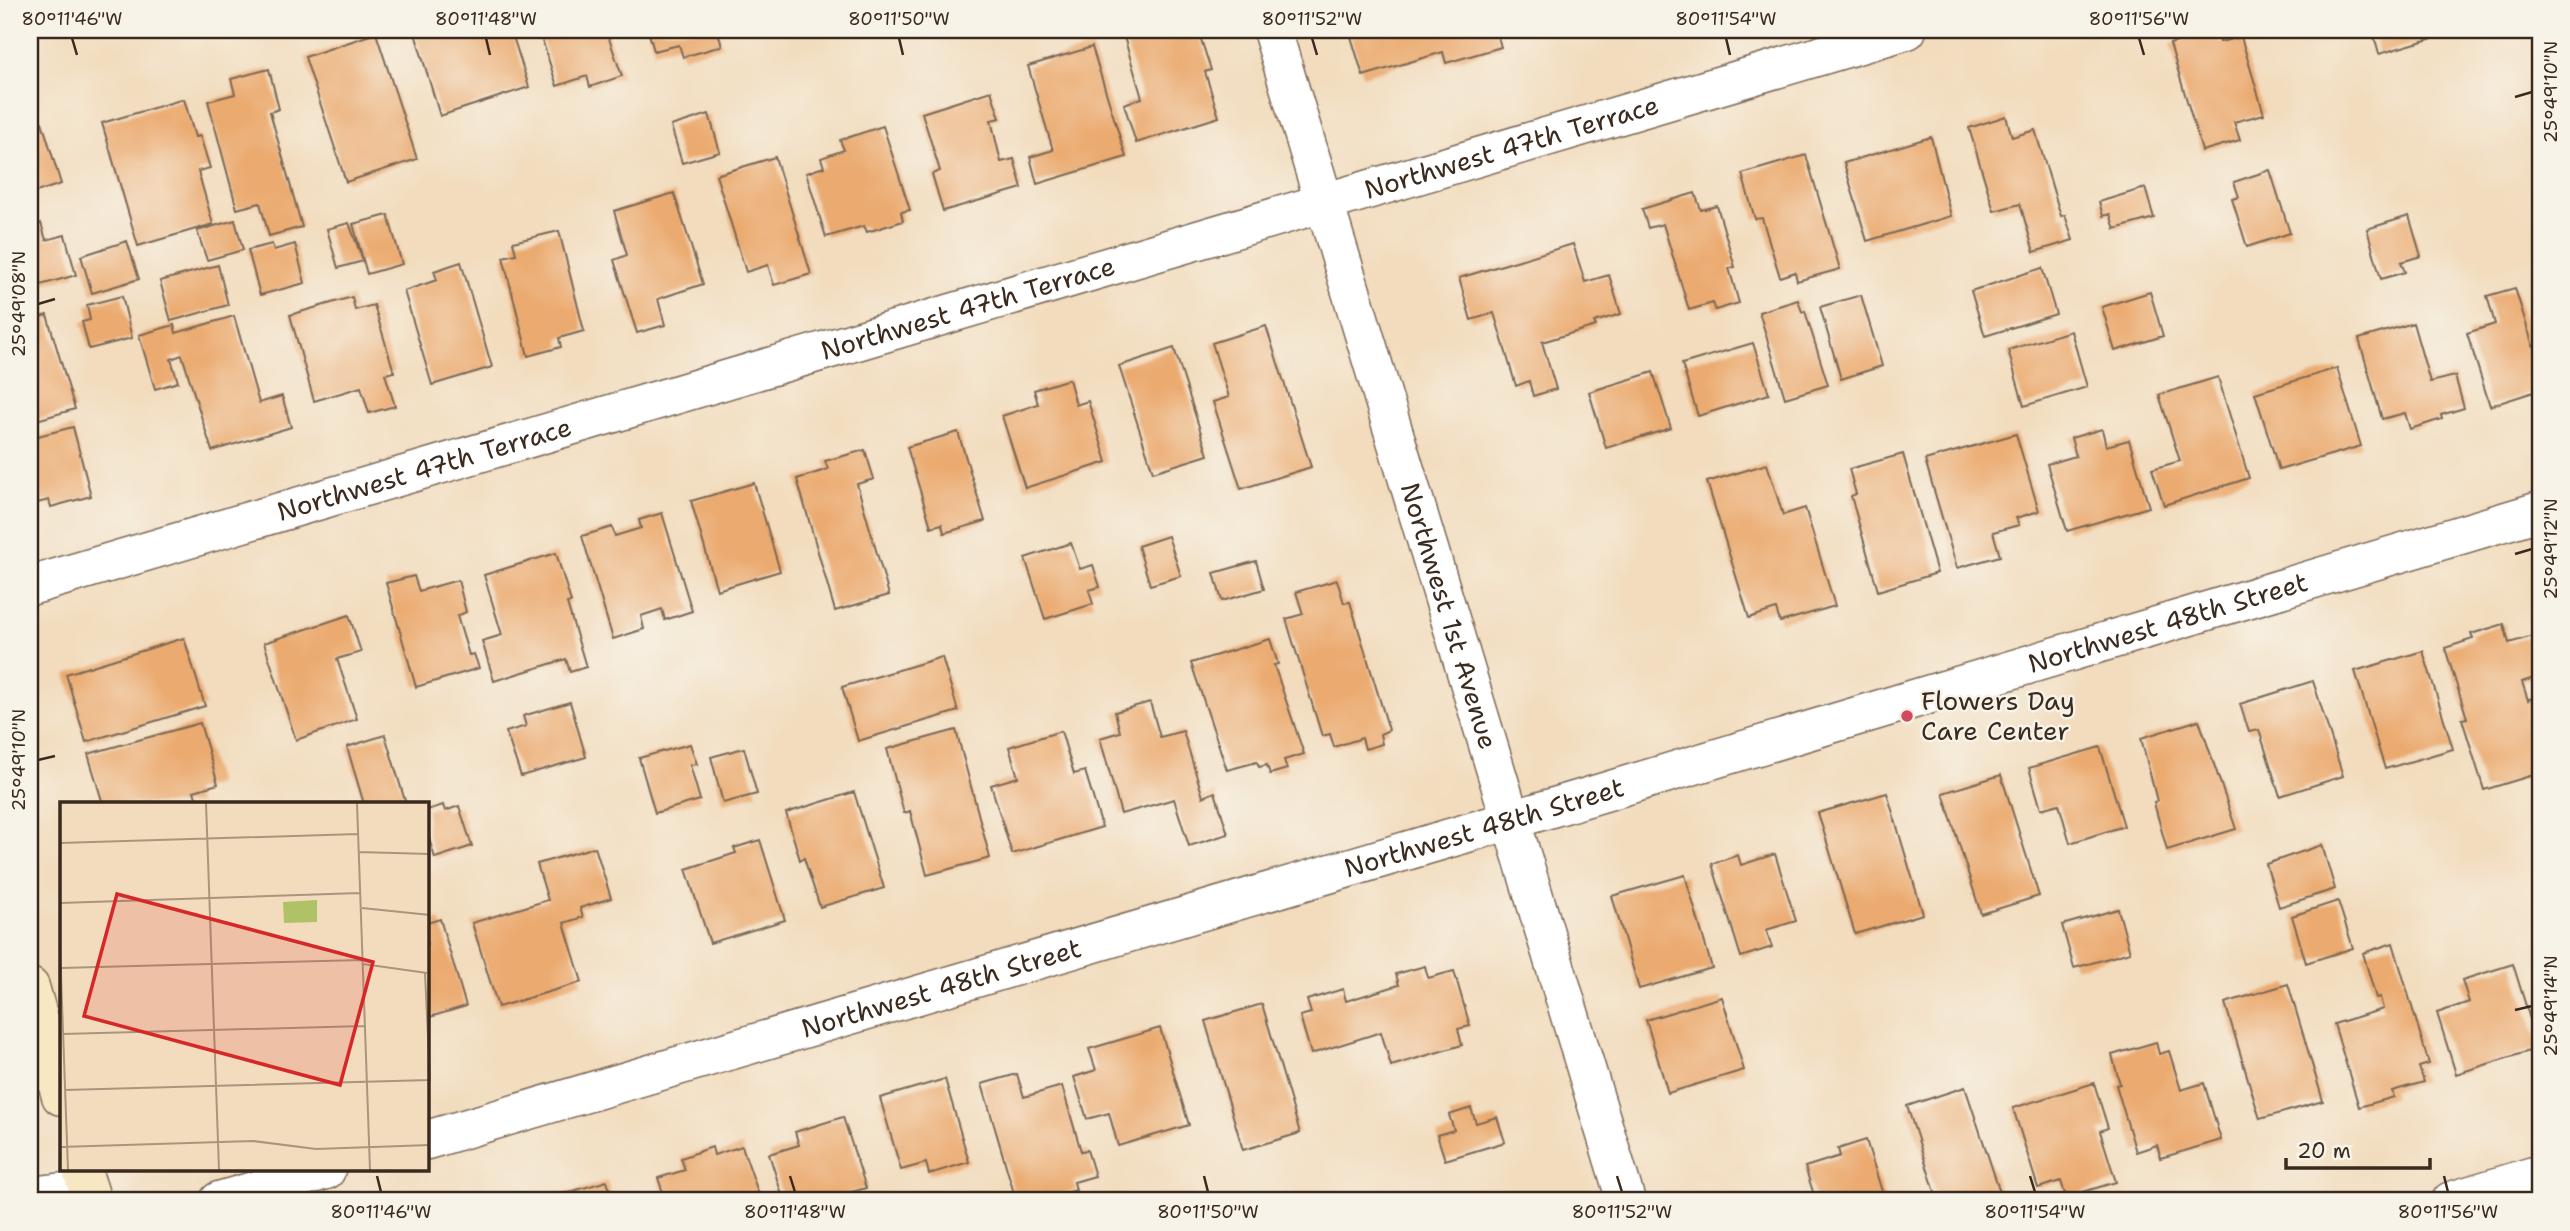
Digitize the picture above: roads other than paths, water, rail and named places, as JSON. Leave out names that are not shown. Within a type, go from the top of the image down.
[{"type":"main road","points":[[30,987],[60,1092]]},
{"type":"street","name":"Northwest 1st Avenue","points":[[1272,30],[1626,1201]]},
{"type":"street","name":"Northwest 47th Terrace","points":[[30,586],[1907,30]]},
{"type":"street","name":"Northwest 48th Street","points":[[429,1139],[1511,820],[2540,511]]},
{"type":"street","points":[[219,1201],[319,1172]]},
{"type":"street","points":[[2451,1201],[2540,1174]]},
{"type":"street","points":[[30,1196],[87,1187]]},
{"type":"place","name":"Flowers Day Care Center","points":[[1907,716]]}]
